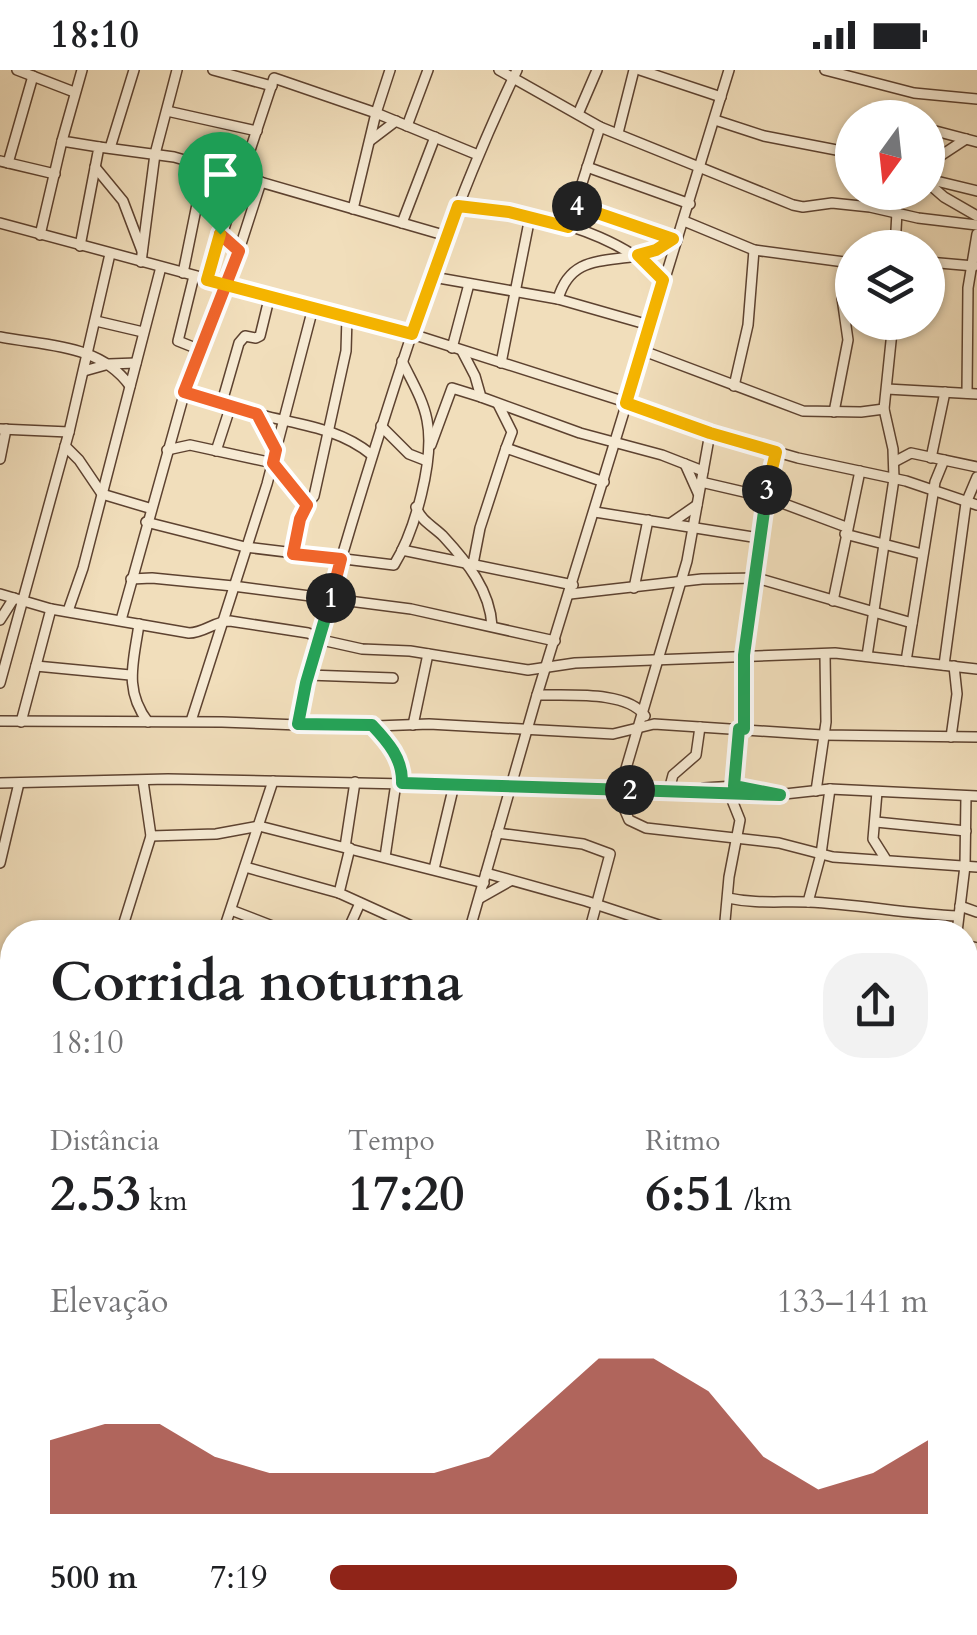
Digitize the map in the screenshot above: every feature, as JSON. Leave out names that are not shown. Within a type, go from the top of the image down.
[{"type":"street","points":[[17,70],[74,92]]},
{"type":"street","points":[[40,234],[82,70]]},
{"type":"street","points":[[80,246],[95,168],[134,70]]},
{"type":"street","points":[[142,258],[155,154],[178,70]]},
{"type":"street","points":[[213,70],[274,78],[376,113],[478,155]]},
{"type":"street","points":[[353,209],[389,70]]},
{"type":"street","points":[[408,126],[428,70]]},
{"type":"street","points":[[499,70],[515,74],[600,126],[803,207],[832,203],[977,225]]},
{"type":"street","points":[[578,114],[597,70]]},
{"type":"street","points":[[618,132],[637,70],[656,72],[722,97]]},
{"type":"street","points":[[473,920],[641,350],[729,70]]},
{"type":"street","points":[[825,70],[914,93],[977,99]]},
{"type":"street","points":[[298,724],[318,638],[402,361],[478,155],[515,74]]},
{"type":"street","points":[[33,76],[4,162],[55,174]]},
{"type":"street","points":[[207,280],[274,78]]},
{"type":"street","points":[[167,111],[257,132]]},
{"type":"street","points":[[715,120],[764,136],[835,147]]},
{"type":"street","points":[[369,142],[396,122]]},
{"type":"street","points":[[568,227],[600,126]]},
{"type":"street","points":[[945,133],[977,142]]},
{"type":"street","points":[[402,223],[435,138]]},
{"type":"street","points":[[945,152],[966,138]]},
{"type":"street","points":[[62,141],[205,165],[447,236]]},
{"type":"street","points":[[198,349],[178,341],[205,165]]},
{"type":"street","points":[[95,168],[123,201],[142,258]]},
{"type":"street","points":[[587,168],[690,204]]},
{"type":"street","points":[[121,620],[184,392],[239,251],[261,182]]},
{"type":"street","points":[[945,185],[977,192]]},
{"type":"street","points":[[945,198],[977,216]]},
{"type":"street","points":[[575,205],[675,239]]},
{"type":"street","points":[[458,206],[568,227],[638,255],[663,280]]},
{"type":"street","points":[[896,230],[897,212]]},
{"type":"street","points":[[500,363],[530,217]]},
{"type":"street","points":[[684,222],[754,250],[835,260]]},
{"type":"street","points":[[0,223],[110,254],[142,258],[188,275],[412,334],[710,433],[894,479],[972,504]]},
{"type":"street","points":[[220,234],[239,251]]},
{"type":"street","points":[[887,389],[972,394],[968,288],[975,266],[977,234]]},
{"type":"street","points":[[558,299],[566,280],[591,260],[638,255],[675,239]]},
{"type":"street","points":[[734,386],[748,325],[754,250]]},
{"type":"street","points":[[0,683],[69,432],[110,254]]},
{"type":"street","points":[[945,263],[975,266]]},
{"type":"street","points":[[68,612],[161,267]]},
{"type":"street","points":[[433,277],[558,299],[649,325]]},
{"type":"street","points":[[469,284],[457,349],[476,376],[482,397]]},
{"type":"street","points":[[216,450],[240,343],[245,336],[260,336],[270,295]]},
{"type":"street","points":[[191,721],[273,463],[314,308]]},
{"type":"street","points":[[293,554],[300,519],[314,496],[346,351],[347,316]]},
{"type":"street","points":[[96,322],[144,332]]},
{"type":"street","points":[[0,337],[89,352],[109,364],[130,386]]},
{"type":"street","points":[[834,412],[848,340]]},
{"type":"street","points":[[867,656],[894,479],[884,409],[891,340]]},
{"type":"street","points":[[641,350],[804,411],[884,409]]},
{"type":"street","points":[[402,361],[422,406],[430,449]]},
{"type":"street","points":[[84,371],[109,364],[136,363]]},
{"type":"street","points":[[146,522],[245,548],[391,566],[407,537],[430,449],[452,388],[615,444],[662,455],[702,476],[766,497],[883,546],[922,554]]},
{"type":"street","points":[[184,392],[328,430],[356,442],[372,455]]},
{"type":"street","points":[[931,458],[945,392]]},
{"type":"street","points":[[468,563],[512,432],[498,404]]},
{"type":"street","points":[[257,414],[276,450]]},
{"type":"street","points":[[381,426],[409,454],[427,461]]},
{"type":"street","points":[[0,458],[3,429],[69,432]]},
{"type":"street","points":[[710,433],[680,583],[621,790],[627,816],[639,826],[737,836],[833,857],[977,867]]},
{"type":"street","points":[[167,450],[190,445],[273,463],[307,505]]},
{"type":"street","points":[[65,446],[102,494],[150,508]]},
{"type":"street","points":[[506,448],[604,482]]},
{"type":"street","points":[[725,920],[740,820],[732,790],[741,729],[744,655],[757,578],[759,538],[776,452]]},
{"type":"street","points":[[894,462],[912,452],[977,467]]},
{"type":"street","points":[[906,661],[935,482],[944,460]]},
{"type":"street","points":[[684,464],[699,493]]},
{"type":"street","points":[[834,601],[860,471]]},
{"type":"street","points":[[952,737],[957,694],[949,666],[977,477]]},
{"type":"street","points":[[671,523],[696,505]]},
{"type":"street","points":[[416,507],[420,518],[468,563],[487,594],[492,626]]},
{"type":"street","points":[[595,512],[759,538]]},
{"type":"street","points":[[634,588],[648,520]]},
{"type":"street","points":[[407,537],[420,554]]},
{"type":"street","points":[[402,550],[571,590],[757,578],[912,623]]},
{"type":"street","points":[[132,579],[233,586],[411,609],[555,641]]},
{"type":"street","points":[[0,594],[52,609],[198,633],[222,621],[308,633],[362,648],[528,670],[658,658],[846,653],[977,669]]},
{"type":"street","points":[[0,620],[20,599]]},
{"type":"street","points":[[21,722],[52,609]]},
{"type":"street","points":[[139,624],[130,675],[138,708],[148,722]]},
{"type":"street","points":[[413,725],[428,654]]},
{"type":"street","points":[[816,791],[826,722],[824,655]]},
{"type":"street","points":[[36,666],[130,675]]},
{"type":"street","points":[[308,675],[393,678]]},
{"type":"street","points":[[537,695],[614,699],[634,704],[654,724]]},
{"type":"street","points":[[0,721],[413,725],[613,734],[654,724],[822,735],[977,737]]},
{"type":"street","points":[[372,725],[403,770],[385,858]]},
{"type":"street","points":[[669,790],[676,772],[696,756],[700,727]]},
{"type":"street","points":[[125,920],[151,836],[144,781]]},
{"type":"street","points":[[227,920],[272,781]]},
{"type":"street","points":[[0,782],[356,782],[732,790],[780,795],[830,788],[972,796],[958,920]]},
{"type":"street","points":[[338,894],[356,782]]},
{"type":"street","points":[[0,863],[19,783]]},
{"type":"street","points":[[434,868],[454,785]]},
{"type":"street","points":[[808,902],[830,788]]},
{"type":"street","points":[[876,792],[874,843],[885,858]]},
{"type":"street","points":[[876,822],[966,830]]},
{"type":"street","points":[[151,836],[216,834],[259,826],[385,858],[512,880],[636,920]]},
{"type":"street","points":[[497,832],[607,851],[610,858],[593,920]]},
{"type":"street","points":[[244,868],[338,894],[398,920]]},
{"type":"street","points":[[479,900],[494,887],[512,880]]},
{"type":"street","points":[[728,898],[764,903],[808,902],[906,914],[977,912]]},
{"type":"street","points":[[352,920],[360,903]]},
{"type":"street","points":[[230,910],[256,920]]},
{"type":"route","points":[[220,234],[207,280],[224,285],[270,295],[412,334],[458,206],[509,212],[568,227],[575,205],[673,239],[638,255],[663,280],[626,403],[776,452],[759,538],[758,570],[744,655],[744,729],[739,729],[734,786],[780,795],[402,783],[403,770],[390,744],[372,725],[298,724],[315,646],[341,559],[293,554],[307,505],[273,463],[276,450],[257,414],[184,392],[198,349],[224,285],[232,272],[239,251],[220,234]]}]
